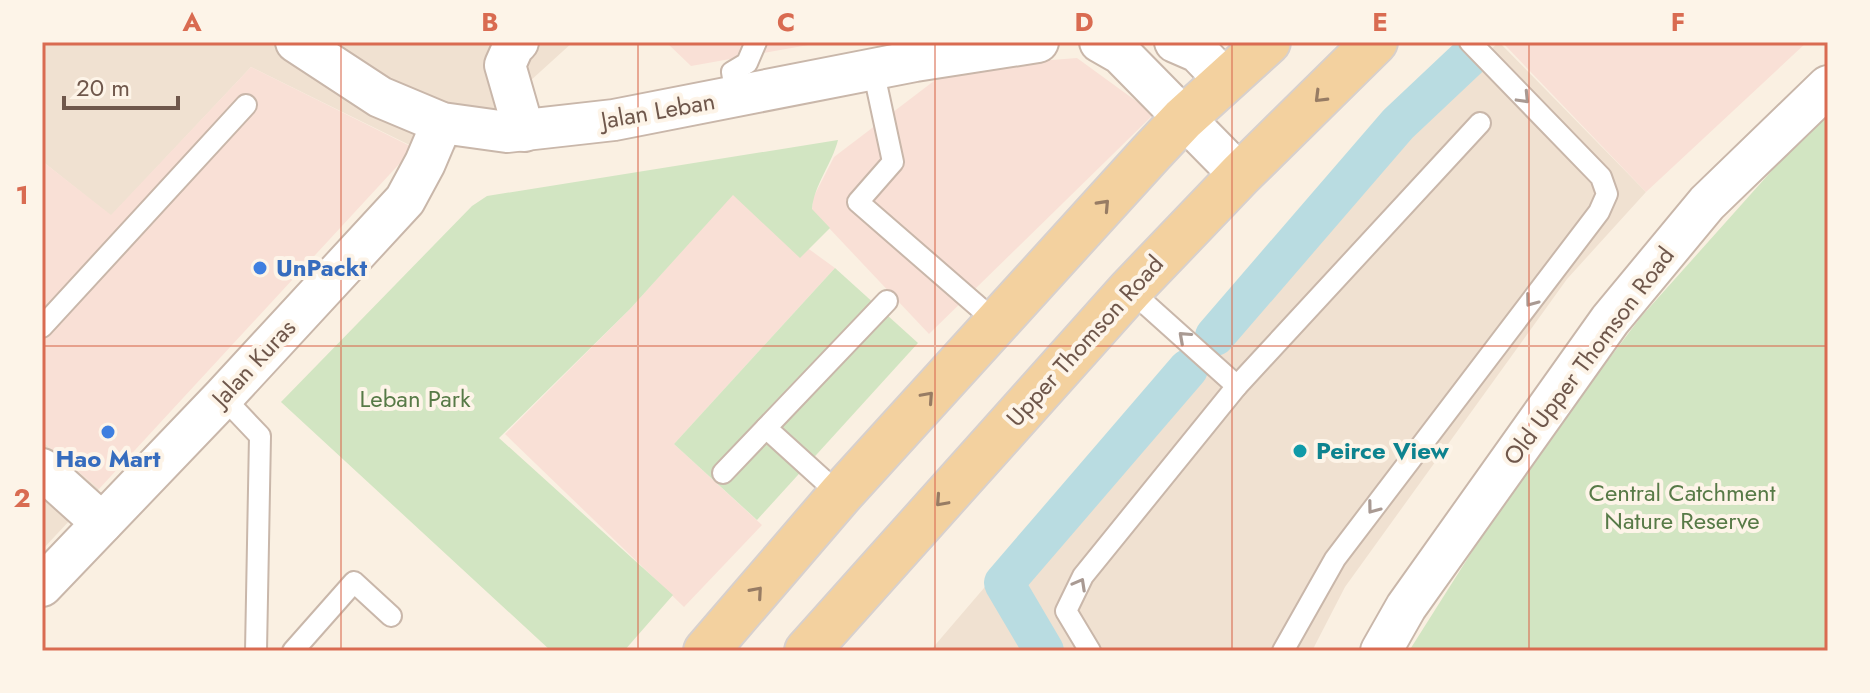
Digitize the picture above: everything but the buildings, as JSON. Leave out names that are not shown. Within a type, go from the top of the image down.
[{"type":"main road","points":[[706,651],[840,495],[1183,119],[1268,42]]},
{"type":"main road","name":"Upper Thomson Road","points":[[807,651],[1130,290],[1240,175],[1375,42]]},
{"type":"street","name":"Jalan Leban","points":[[296,42],[380,97],[442,123],[507,132],[614,120],[873,69],[1038,42]]},
{"type":"street","points":[[518,42],[505,65],[524,131]]},
{"type":"street","points":[[1175,42],[1198,52],[1226,81]]},
{"type":"street","points":[[1113,44],[1240,175]]},
{"type":"street","name":"Old Upper Thomson Road","points":[[1381,651],[1415,593],[1610,320],[1707,203],[1828,86]]},
{"type":"street","name":"Jalan Kuras","points":[[42,586],[405,200],[442,123]]},
{"type":"street","points":[[42,469],[102,523]]},
{"type":"lane","points":[[736,97],[732,72],[747,63],[756,42]]},
{"type":"lane","points":[[1283,651],[1335,559],[1599,212],[1607,194],[1601,177],[1470,42]]},
{"type":"lane","points":[[873,69],[893,162],[858,202],[996,322]]},
{"type":"lane","points":[[42,327],[246,105]]},
{"type":"lane","points":[[1090,651],[1066,611],[1083,576],[1237,386],[1480,123]]},
{"type":"lane","points":[[1130,290],[1237,386]]},
{"type":"lane","points":[[723,473],[887,301]]},
{"type":"lane","points":[[223,397],[260,436],[256,651]]},
{"type":"lane","points":[[766,428],[840,495]]},
{"type":"lane","points":[[293,651],[354,582],[391,616]]},
{"type":"shaded area","points":[[42,42],[573,42],[442,161],[251,67],[111,216],[42,161]]},
{"type":"shaded area","points":[[666,42],[825,42],[691,66]]},
{"type":"shaded area","points":[[1499,42],[1646,192],[1567,279],[1345,587],[1312,651],[1065,651],[1025,586],[1404,129]]},
{"type":"shaded area","points":[[1502,42],[1807,42],[1646,192]]},
{"type":"shaded area","points":[[1077,58],[1154,114],[929,334],[812,210],[813,198],[834,157],[951,68]]},
{"type":"shaded area","points":[[251,67],[414,148],[99,489],[42,441],[42,161],[111,215]]},
{"type":"shaded area","points":[[733,194],[835,268],[674,444],[762,525],[684,607],[505,434],[630,309]]},
{"type":"shaded area","points":[[42,441],[99,489],[42,550]]},
{"type":"shaded area","points":[[990,581],[1032,651],[930,651]]},
{"type":"green space","name":"Central Catchment Nature Reserve","points":[[1828,108],[1828,651],[1409,651],[1554,422],[1640,318]]},
{"type":"green space","name":"Leban Park","points":[[838,140],[816,191],[812,209],[830,228],[800,258],[733,195],[630,309],[499,438],[673,595],[624,651],[551,651],[281,402],[472,206],[487,196]]},
{"type":"green space","points":[[835,268],[918,343],[757,520],[674,444]]},
{"type":"waterway","points":[[1215,336],[1398,124],[1468,58]]},
{"type":"waterway","points":[[1044,651],[1004,583],[1188,369]]},
{"type":"place","name":"UnPackt","points":[[260,268]]},
{"type":"place","name":"Hao Mart","points":[[108,432]]},
{"type":"place","name":"Peirce View","points":[[1300,451]]}]
